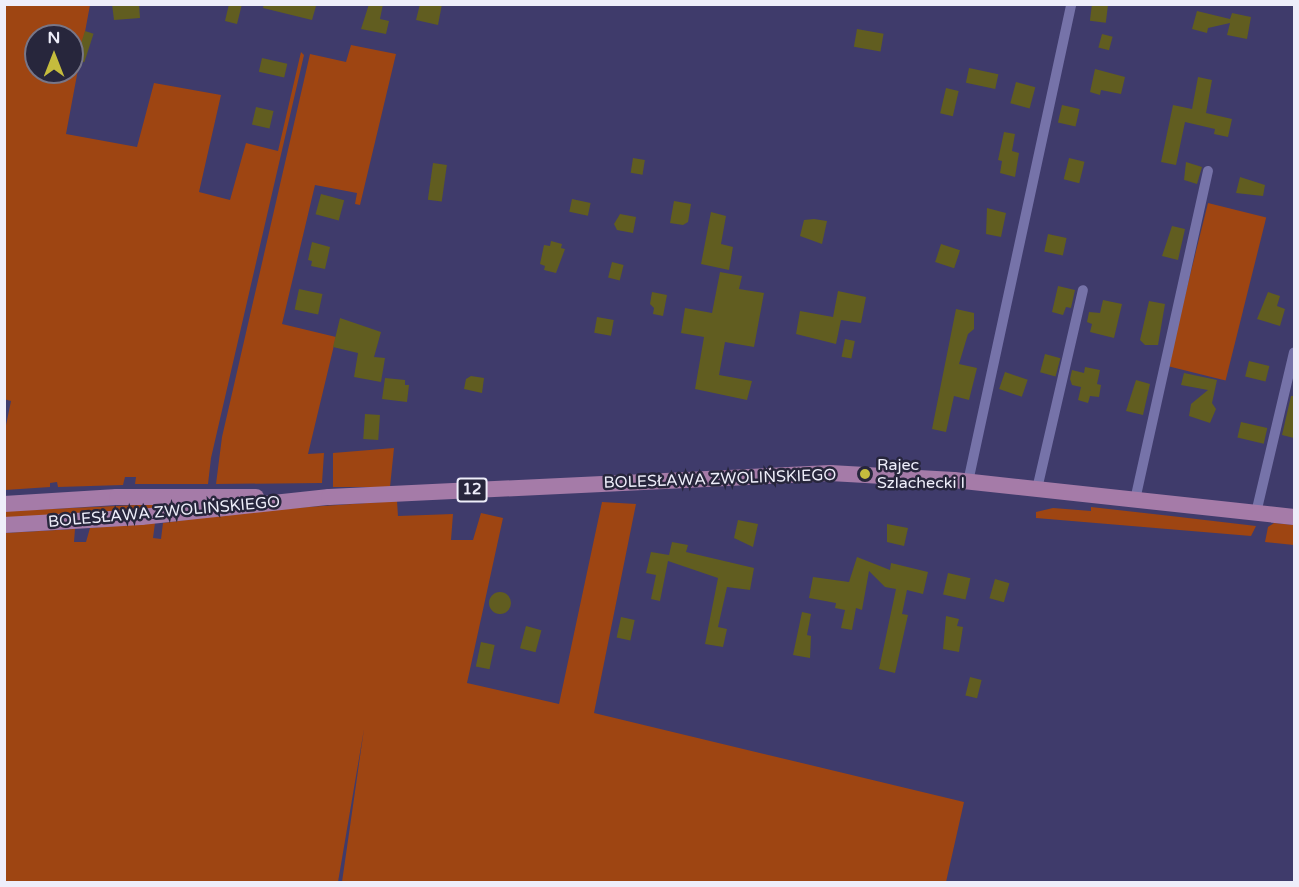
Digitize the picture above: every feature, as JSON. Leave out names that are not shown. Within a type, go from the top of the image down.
[{"type":"main road","name":"BOLESŁAWA ZWOLIŃSKIEGO","points":[[4,525],[141,518],[323,498],[806,474],[968,482],[1294,518]]},
{"type":"main road","name":"BOLESŁAWA ZWOLIŃSKIEGO","points":[[4,504],[138,496],[323,498]]},
{"type":"street","points":[[968,482],[1071,4]]},
{"type":"street","points":[[1136,500],[1208,171]]},
{"type":"street","points":[[1037,489],[1083,290]]},
{"type":"street","points":[[1256,513],[1294,352]]},
{"type":"shaded area","points":[[5,5],[90,5],[84,37],[84,24],[24,24],[24,84],[75,84],[66,134],[137,147],[154,83],[221,95],[199,192],[230,200],[246,143],[278,151],[301,52],[304,55],[211,458],[208,484],[135,484],[136,477],[125,477],[123,485],[58,487],[57,482],[50,483],[50,487],[5,490],[5,430],[11,401],[4,399]]},
{"type":"shaded area","points":[[351,45],[396,54],[360,205],[355,204],[357,193],[315,185],[282,324],[336,337],[308,454],[324,453],[322,483],[216,484],[222,437],[310,54],[346,62]]},
{"type":"shaded area","points":[[1208,203],[1266,218],[1226,381],[1167,366]]},
{"type":"shaded area","points":[[394,448],[390,487],[333,487],[333,453]]},
{"type":"shaded area","points":[[397,501],[398,516],[453,514],[451,540],[473,540],[481,513],[503,518],[467,683],[559,704],[602,502],[636,504],[594,713],[964,802],[946,882],[342,882],[364,729],[338,882],[5,882],[5,533],[75,529],[74,542],[86,542],[90,528],[155,523],[153,538],[161,539],[163,523],[250,511]]},
{"type":"shaded area","points":[[205,502],[156,509],[5,518],[5,511]]},
{"type":"shaded area","points":[[1091,507],[1256,526],[1251,536],[1036,518],[1036,512],[1053,508],[1091,511]]},
{"type":"shaded area","points":[[1274,523],[1294,525],[1294,545],[1265,542],[1268,527]]},
{"type":"building","points":[[112,4],[139,4],[140,18],[114,20]]},
{"type":"building","points":[[229,4],[242,4],[237,24],[225,21]]},
{"type":"building","points":[[264,4],[316,6],[312,20],[263,8]]},
{"type":"building","points":[[369,4],[383,4],[380,19],[389,21],[386,34],[361,29]]},
{"type":"building","points":[[420,4],[442,4],[438,25],[416,20]]},
{"type":"building","points":[[1092,4],[1108,6],[1106,23],[1090,21]]},
{"type":"building","points":[[1197,11],[1230,19],[1232,13],[1251,17],[1247,39],[1227,35],[1230,23],[1208,28],[1207,33],[1192,29]]},
{"type":"building","points":[[857,29],[884,34],[880,51],[854,47]]},
{"type":"building","points":[[85,31],[94,34],[84,62],[84,34]]},
{"type":"building","points":[[1102,34],[1113,37],[1109,50],[1098,48]]},
{"type":"building","points":[[262,58],[287,64],[284,77],[259,72]]},
{"type":"building","points":[[969,68],[998,74],[995,89],[966,83]]},
{"type":"building","points":[[1095,69],[1125,77],[1121,94],[1101,90],[1100,95],[1090,92]]},
{"type":"building","points":[[1198,77],[1212,80],[1206,113],[1232,119],[1228,137],[1214,134],[1215,129],[1185,122],[1176,165],[1161,162],[1173,105],[1192,109]]},
{"type":"building","points":[[1016,82],[1035,87],[1030,108],[1010,103]]},
{"type":"building","points":[[946,88],[959,91],[953,116],[940,113]]},
{"type":"building","points":[[1062,105],[1080,109],[1075,127],[1058,123]]},
{"type":"building","points":[[256,107],[274,111],[269,129],[252,125]]},
{"type":"building","points":[[1004,132],[1015,134],[1012,151],[1019,153],[1015,177],[1000,173],[1002,161],[998,160]]},
{"type":"building","points":[[633,158],[645,160],[643,175],[631,173]]},
{"type":"building","points":[[1069,158],[1085,162],[1079,183],[1064,179]]},
{"type":"building","points":[[1186,162],[1202,167],[1197,184],[1184,180]]},
{"type":"building","points":[[433,163],[447,165],[442,202],[428,200]]},
{"type":"building","points":[[1240,177],[1265,185],[1263,196],[1236,193]]},
{"type":"building","points":[[321,194],[344,200],[339,220],[316,214]]},
{"type":"building","points":[[572,199],[591,203],[588,216],[569,212]]},
{"type":"building","points":[[674,201],[691,204],[688,222],[683,225],[670,223]]},
{"type":"building","points":[[987,208],[1006,213],[1001,237],[986,234]]},
{"type":"building","points":[[711,212],[726,216],[721,244],[733,247],[729,270],[701,264]]},
{"type":"building","points":[[620,214],[636,217],[633,233],[617,230],[614,224]]},
{"type":"building","points":[[804,220],[827,221],[822,244],[800,236]]},
{"type":"building","points":[[1172,226],[1185,229],[1178,260],[1162,256]]},
{"type":"building","points":[[1048,234],[1067,238],[1063,256],[1044,252]]},
{"type":"building","points":[[551,241],[562,244],[561,248],[565,249],[556,273],[544,270],[545,266],[540,264],[544,245],[550,246]]},
{"type":"building","points":[[312,242],[330,247],[325,269],[311,266],[312,261],[308,260]]},
{"type":"building","points":[[941,244],[960,250],[954,268],[935,262]]},
{"type":"building","points":[[612,262],[624,265],[620,280],[608,278]]},
{"type":"building","points":[[720,272],[742,276],[739,289],[764,293],[754,347],[725,342],[719,375],[752,381],[747,400],[695,389],[704,337],[681,333],[685,308],[712,313]]},
{"type":"building","points":[[1058,286],[1075,290],[1071,308],[1066,307],[1063,315],[1052,312]]},
{"type":"building","points":[[299,289],[322,294],[318,315],[295,310]]},
{"type":"building","points":[[838,291],[866,297],[861,323],[841,320],[836,344],[796,334],[800,311],[833,317]]},
{"type":"building","points":[[652,292],[667,295],[663,316],[653,314],[654,308],[650,304]]},
{"type":"building","points":[[1268,292],[1280,296],[1277,306],[1285,309],[1280,326],[1257,319]]},
{"type":"building","points":[[1103,300],[1122,304],[1114,338],[1090,332],[1092,324],[1087,322],[1089,312],[1100,313]]},
{"type":"building","points":[[1149,301],[1165,304],[1158,345],[1145,345],[1140,340]]},
{"type":"building","points":[[956,309],[974,313],[974,329],[968,334],[959,364],[977,368],[969,400],[954,396],[946,432],[932,429]]},
{"type":"building","points":[[597,317],[614,320],[611,336],[594,333]]},
{"type":"building","points":[[340,318],[381,332],[374,357],[385,358],[381,382],[354,377],[358,353],[333,347]]},
{"type":"building","points":[[845,339],[855,341],[851,359],[842,357]]},
{"type":"building","points":[[1045,354],[1060,358],[1056,376],[1040,372]]},
{"type":"building","points":[[1249,361],[1269,366],[1266,382],[1245,377]]},
{"type":"building","points":[[1085,367],[1100,370],[1097,384],[1101,385],[1099,397],[1090,396],[1088,403],[1078,400],[1081,387],[1072,385],[1070,379],[1072,370],[1084,373]]},
{"type":"building","points":[[1005,372],[1028,380],[1022,397],[999,389]]},
{"type":"building","points":[[1184,373],[1217,380],[1212,403],[1216,409],[1210,423],[1189,416],[1191,404],[1208,390],[1181,385]]},
{"type":"building","points":[[471,376],[484,378],[482,393],[464,389],[466,379]]},
{"type":"building","points":[[385,378],[405,380],[405,385],[409,385],[407,402],[382,399]]},
{"type":"building","points":[[1136,380],[1150,384],[1143,415],[1126,411]]},
{"type":"building","points":[[1291,396],[1294,396],[1294,438],[1282,435]]},
{"type":"building","points":[[365,414],[380,415],[378,440],[363,439]]},
{"type":"building","points":[[1241,422],[1267,428],[1264,444],[1237,438]]},
{"type":"building","points":[[738,520],[758,524],[753,547],[734,538]]},
{"type":"building","points":[[887,524],[908,528],[904,546],[887,542]]},
{"type":"building","points":[[672,542],[688,545],[686,552],[754,568],[750,590],[727,587],[718,627],[727,629],[723,647],[705,644],[718,578],[668,561],[660,601],[651,599],[656,575],[646,573],[651,552],[669,555]]},
{"type":"building","points":[[857,557],[890,570],[891,563],[928,572],[923,594],[907,590],[902,614],[908,615],[895,673],[879,669],[896,589],[885,587],[869,571],[862,610],[856,608],[852,630],[841,628],[845,610],[835,608],[836,603],[809,598],[813,577],[849,582]]},
{"type":"building","points":[[948,573],[970,578],[965,600],[943,594]]},
{"type":"building","points":[[995,579],[1009,583],[1004,602],[989,598]]},
{"type":"building","points":[[500,592],[508,595],[511,603],[508,611],[500,614],[492,611],[489,603],[492,595]]},
{"type":"building","points":[[802,612],[811,614],[807,635],[811,636],[810,658],[793,655]]},
{"type":"building","points":[[946,616],[959,619],[957,626],[963,627],[959,652],[943,649]]},
{"type":"building","points":[[621,617],[635,620],[630,640],[617,638]]},
{"type":"building","points":[[526,626],[541,630],[536,652],[520,648]]},
{"type":"building","points":[[481,642],[495,645],[489,669],[476,666]]},
{"type":"building","points":[[970,677],[982,680],[977,698],[965,695]]},
{"type":"place","name":"Rajec Szlachecki I","points":[[865,474]]}]
